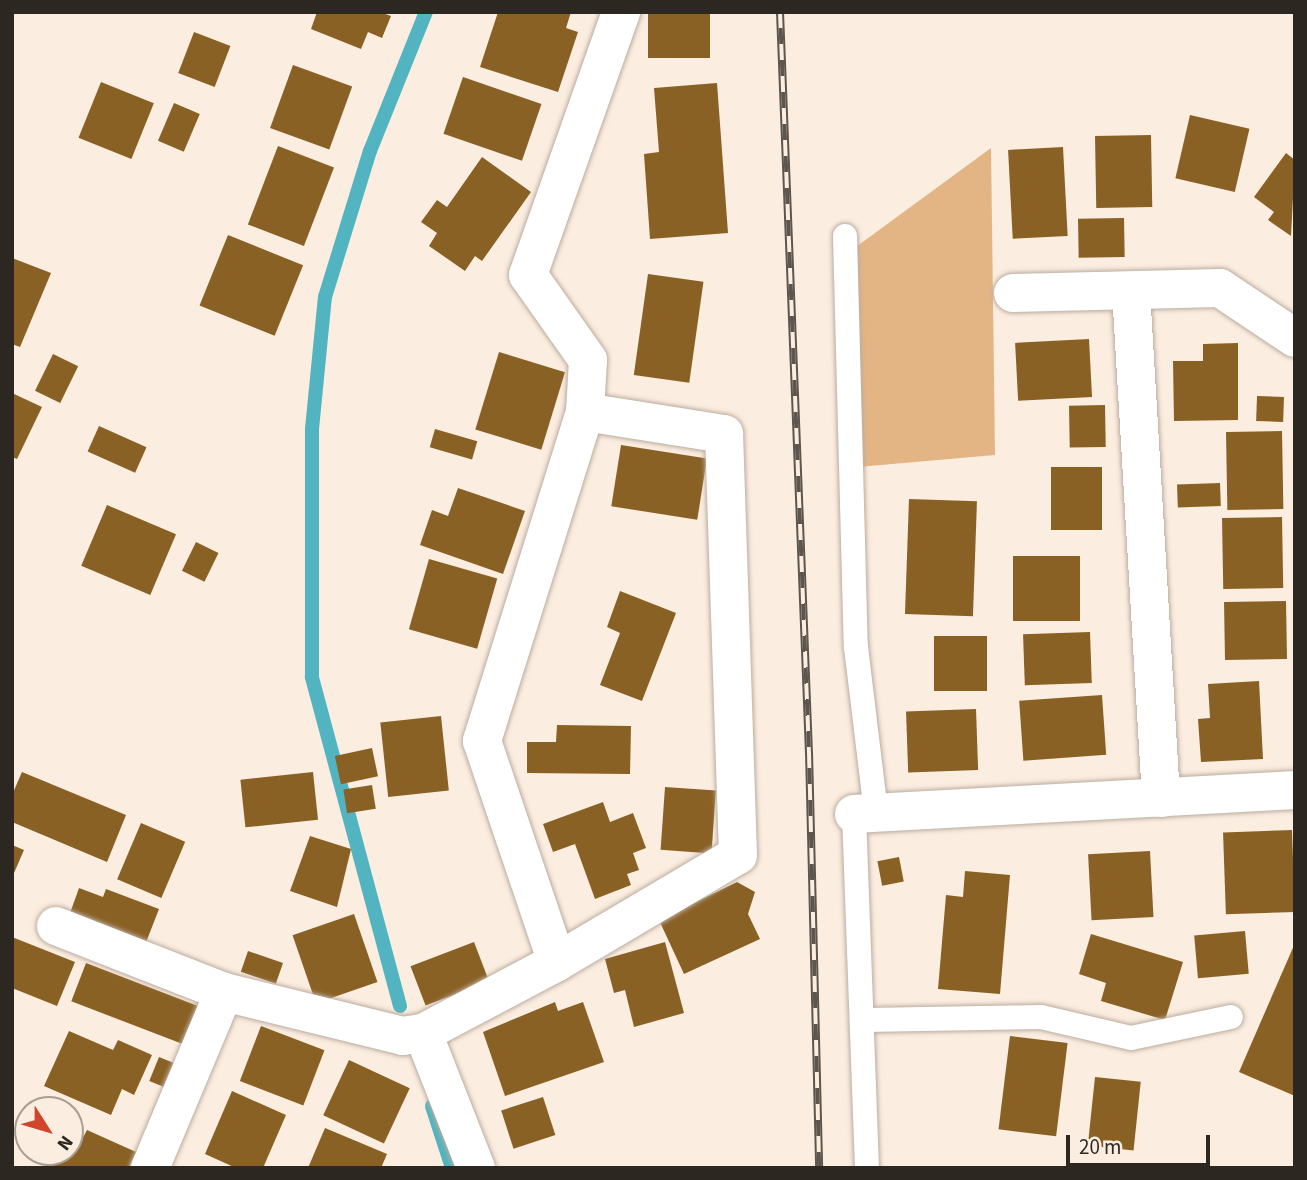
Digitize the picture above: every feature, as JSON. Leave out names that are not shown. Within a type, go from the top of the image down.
[{"type":"street","points":[[557,962],[482,741],[585,412],[588,360],[528,275],[621,12]]},
{"type":"street","points":[[1013,293],[1220,288],[1295,338]]},
{"type":"street","points":[[1131,290],[1160,798]]},
{"type":"street","points":[[56,926],[224,992],[402,1036],[423,1033],[557,962],[738,855],[724,434],[585,412]]},
{"type":"street","points":[[865,813],[1295,790]]},
{"type":"street","points":[[150,1168],[224,992]]},
{"type":"street","points":[[423,1033],[476,1168]]},
{"type":"lane","points":[[845,236],[856,648],[865,813],[867,1168]]},
{"type":"lane","points":[[865,1020],[1041,1017],[1131,1038],[1231,1017]]},
{"type":"shaded area","points":[[991,148],[995,455],[858,467],[845,255]]},
{"type":"building","points":[[317,12],[380,12],[391,16],[382,38],[368,32],[361,49],[311,29]]},
{"type":"building","points":[[498,12],[571,12],[566,28],[578,32],[558,92],[480,67]]},
{"type":"building","points":[[648,12],[710,12],[710,58],[648,58]]},
{"type":"building","points":[[194,32],[230,46],[215,87],[178,73]]},
{"type":"building","points":[[293,65],[352,87],[329,150],[270,128]]},
{"type":"building","points":[[463,77],[541,104],[522,161],[443,134]]},
{"type":"building","points":[[101,82],[154,103],[131,159],[79,138]]},
{"type":"building","points":[[717,83],[728,233],[650,239],[644,154],[659,152],[654,88]]},
{"type":"building","points":[[174,103],[200,114],[184,152],[158,141]]},
{"type":"building","points":[[1190,115],[1249,129],[1235,192],[1175,178]]},
{"type":"building","points":[[1151,135],[1152,207],[1096,208],[1095,136]]},
{"type":"building","points":[[278,146],[334,168],[304,246],[248,224]]},
{"type":"building","points":[[1063,147],[1068,236],[1013,239],[1008,150]]},
{"type":"building","points":[[1286,153],[1295,160],[1291,236],[1268,220],[1274,212],[1254,197]]},
{"type":"building","points":[[482,157],[531,192],[482,261],[475,256],[465,271],[429,246],[437,233],[421,222],[437,200],[447,207]]},
{"type":"building","points":[[1124,218],[1125,257],[1079,258],[1078,219]]},
{"type":"building","points":[[228,235],[303,265],[275,336],[200,305]]},
{"type":"building","points":[[12,258],[51,273],[20,347],[12,344]]},
{"type":"building","points":[[648,274],[703,282],[689,383],[634,375]]},
{"type":"building","points":[[1089,339],[1092,397],[1018,401],[1015,343]]},
{"type":"building","points":[[1238,343],[1238,420],[1174,421],[1173,361],[1203,361],[1203,344]]},
{"type":"building","points":[[499,352],[565,372],[541,450],[475,429]]},
{"type":"building","points":[[53,354],[78,366],[60,403],[35,391]]},
{"type":"building","points":[[12,393],[42,407],[17,459],[12,457]]},
{"type":"building","points":[[1257,396],[1284,397],[1283,422],[1256,421]]},
{"type":"building","points":[[1105,405],[1106,447],[1070,448],[1069,406]]},
{"type":"building","points":[[99,426],[147,447],[135,473],[88,452]]},
{"type":"building","points":[[435,429],[477,441],[472,459],[430,447]]},
{"type":"building","points":[[1282,431],[1283,509],[1227,510],[1226,432]]},
{"type":"building","points":[[621,445],[707,459],[697,520],[611,506]]},
{"type":"building","points":[[1051,467],[1102,467],[1102,530],[1051,530]]},
{"type":"building","points":[[1220,483],[1221,506],[1178,507],[1177,485]]},
{"type":"building","points":[[458,488],[525,511],[503,574],[420,545],[432,510],[448,516]]},
{"type":"building","points":[[909,499],[977,501],[973,616],[905,614]]},
{"type":"building","points":[[107,505],[176,534],[150,595],[81,566]]},
{"type":"building","points":[[1282,517],[1283,588],[1223,589],[1222,518]]},
{"type":"building","points":[[196,542],[218,553],[204,582],[182,571]]},
{"type":"building","points":[[1013,556],[1080,556],[1080,621],[1013,621]]},
{"type":"building","points":[[429,559],[497,579],[477,649],[409,629]]},
{"type":"building","points":[[620,591],[676,613],[642,701],[600,685],[620,633],[607,627]]},
{"type":"building","points":[[1286,601],[1287,659],[1225,660],[1224,602]]},
{"type":"building","points":[[1090,632],[1092,683],[1025,685],[1023,634]]},
{"type":"building","points":[[934,636],[987,636],[987,691],[934,691]]},
{"type":"building","points":[[1259,681],[1263,759],[1201,762],[1198,719],[1210,718],[1208,684]]},
{"type":"building","points":[[1102,695],[1106,755],[1023,761],[1019,701]]},
{"type":"building","points":[[976,709],[978,770],[908,772],[906,711]]},
{"type":"building","points":[[441,716],[449,791],[388,797],[380,722]]},
{"type":"building","points":[[557,725],[631,726],[630,774],[527,773],[527,742],[556,742]]},
{"type":"building","points":[[372,748],[378,776],[341,784],[335,756]]},
{"type":"building","points":[[22,772],[126,815],[107,862],[12,822],[12,795]]},
{"type":"building","points":[[313,772],[318,820],[245,827],[240,780]]},
{"type":"building","points":[[372,785],[376,809],[347,813],[343,790]]},
{"type":"building","points":[[665,787],[716,791],[711,853],[661,850]]},
{"type":"building","points":[[603,802],[610,822],[633,813],[646,848],[633,853],[639,870],[627,874],[631,885],[595,899],[575,844],[553,852],[543,824]]},
{"type":"building","points":[[141,823],[185,842],[161,898],[117,879]]},
{"type":"building","points":[[1292,830],[1295,912],[1226,914],[1223,832]]},
{"type":"building","points":[[310,836],[351,849],[337,907],[290,891]]},
{"type":"building","points":[[12,845],[24,850],[14,873],[12,872]]},
{"type":"building","points":[[1150,851],[1153,917],[1092,920],[1088,854]]},
{"type":"building","points":[[899,857],[904,882],[882,886],[877,861]]},
{"type":"building","points":[[965,871],[1010,875],[1000,994],[938,989],[946,895],[963,897]]},
{"type":"building","points":[[737,882],[755,892],[748,914],[760,939],[684,974],[659,920]]},
{"type":"building","points":[[79,888],[103,897],[106,889],[159,909],[145,945],[69,916]]},
{"type":"building","points":[[354,914],[377,982],[316,1003],[293,935]]},
{"type":"building","points":[[1245,931],[1249,974],[1198,978],[1194,935]]},
{"type":"building","points":[[1091,934],[1183,962],[1165,1020],[1101,1001],[1106,983],[1079,974]]},
{"type":"building","points":[[12,937],[75,962],[57,1006],[12,988]]},
{"type":"building","points":[[474,942],[489,981],[426,1006],[411,966]]},
{"type":"building","points":[[665,942],[684,1013],[634,1027],[625,990],[614,993],[605,959]]},
{"type":"building","points":[[1295,943],[1295,1096],[1239,1072]]},
{"type":"building","points":[[248,951],[283,963],[276,984],[241,972]]},
{"type":"building","points":[[86,963],[198,1006],[183,1044],[71,1001]]},
{"type":"building","points":[[555,1002],[558,1011],[583,1002],[604,1062],[505,1096],[483,1032]]},
{"type":"building","points":[[261,1026],[324,1050],[303,1105],[240,1081]]},
{"type":"building","points":[[69,1031],[113,1050],[118,1040],[152,1055],[134,1095],[122,1089],[111,1115],[84,1103],[84,1096],[67,1096],[44,1086]]},
{"type":"building","points":[[1010,1036],[1068,1043],[1056,1136],[999,1129]]},
{"type":"building","points":[[159,1057],[174,1063],[164,1087],[149,1081]]},
{"type":"building","points":[[349,1060],[410,1088],[384,1144],[323,1115]]},
{"type":"building","points":[[1095,1077],[1141,1082],[1134,1150],[1088,1146]]},
{"type":"building","points":[[232,1091],[286,1115],[263,1168],[236,1168],[205,1154]]},
{"type":"building","points":[[543,1097],[555,1135],[514,1149],[501,1111]]},
{"type":"building","points":[[325,1128],[387,1154],[381,1168],[308,1168]]},
{"type":"building","points":[[87,1130],[136,1152],[129,1168],[45,1168],[84,1166],[84,1136]]},
{"type":"waterway","points":[[400,1006],[312,677],[312,429],[325,297],[370,151],[426,12]]},
{"type":"waterway","points":[[432,1106],[452,1168]]},
{"type":"railway","points":[[780,12],[809,752],[819,1168]]}]
